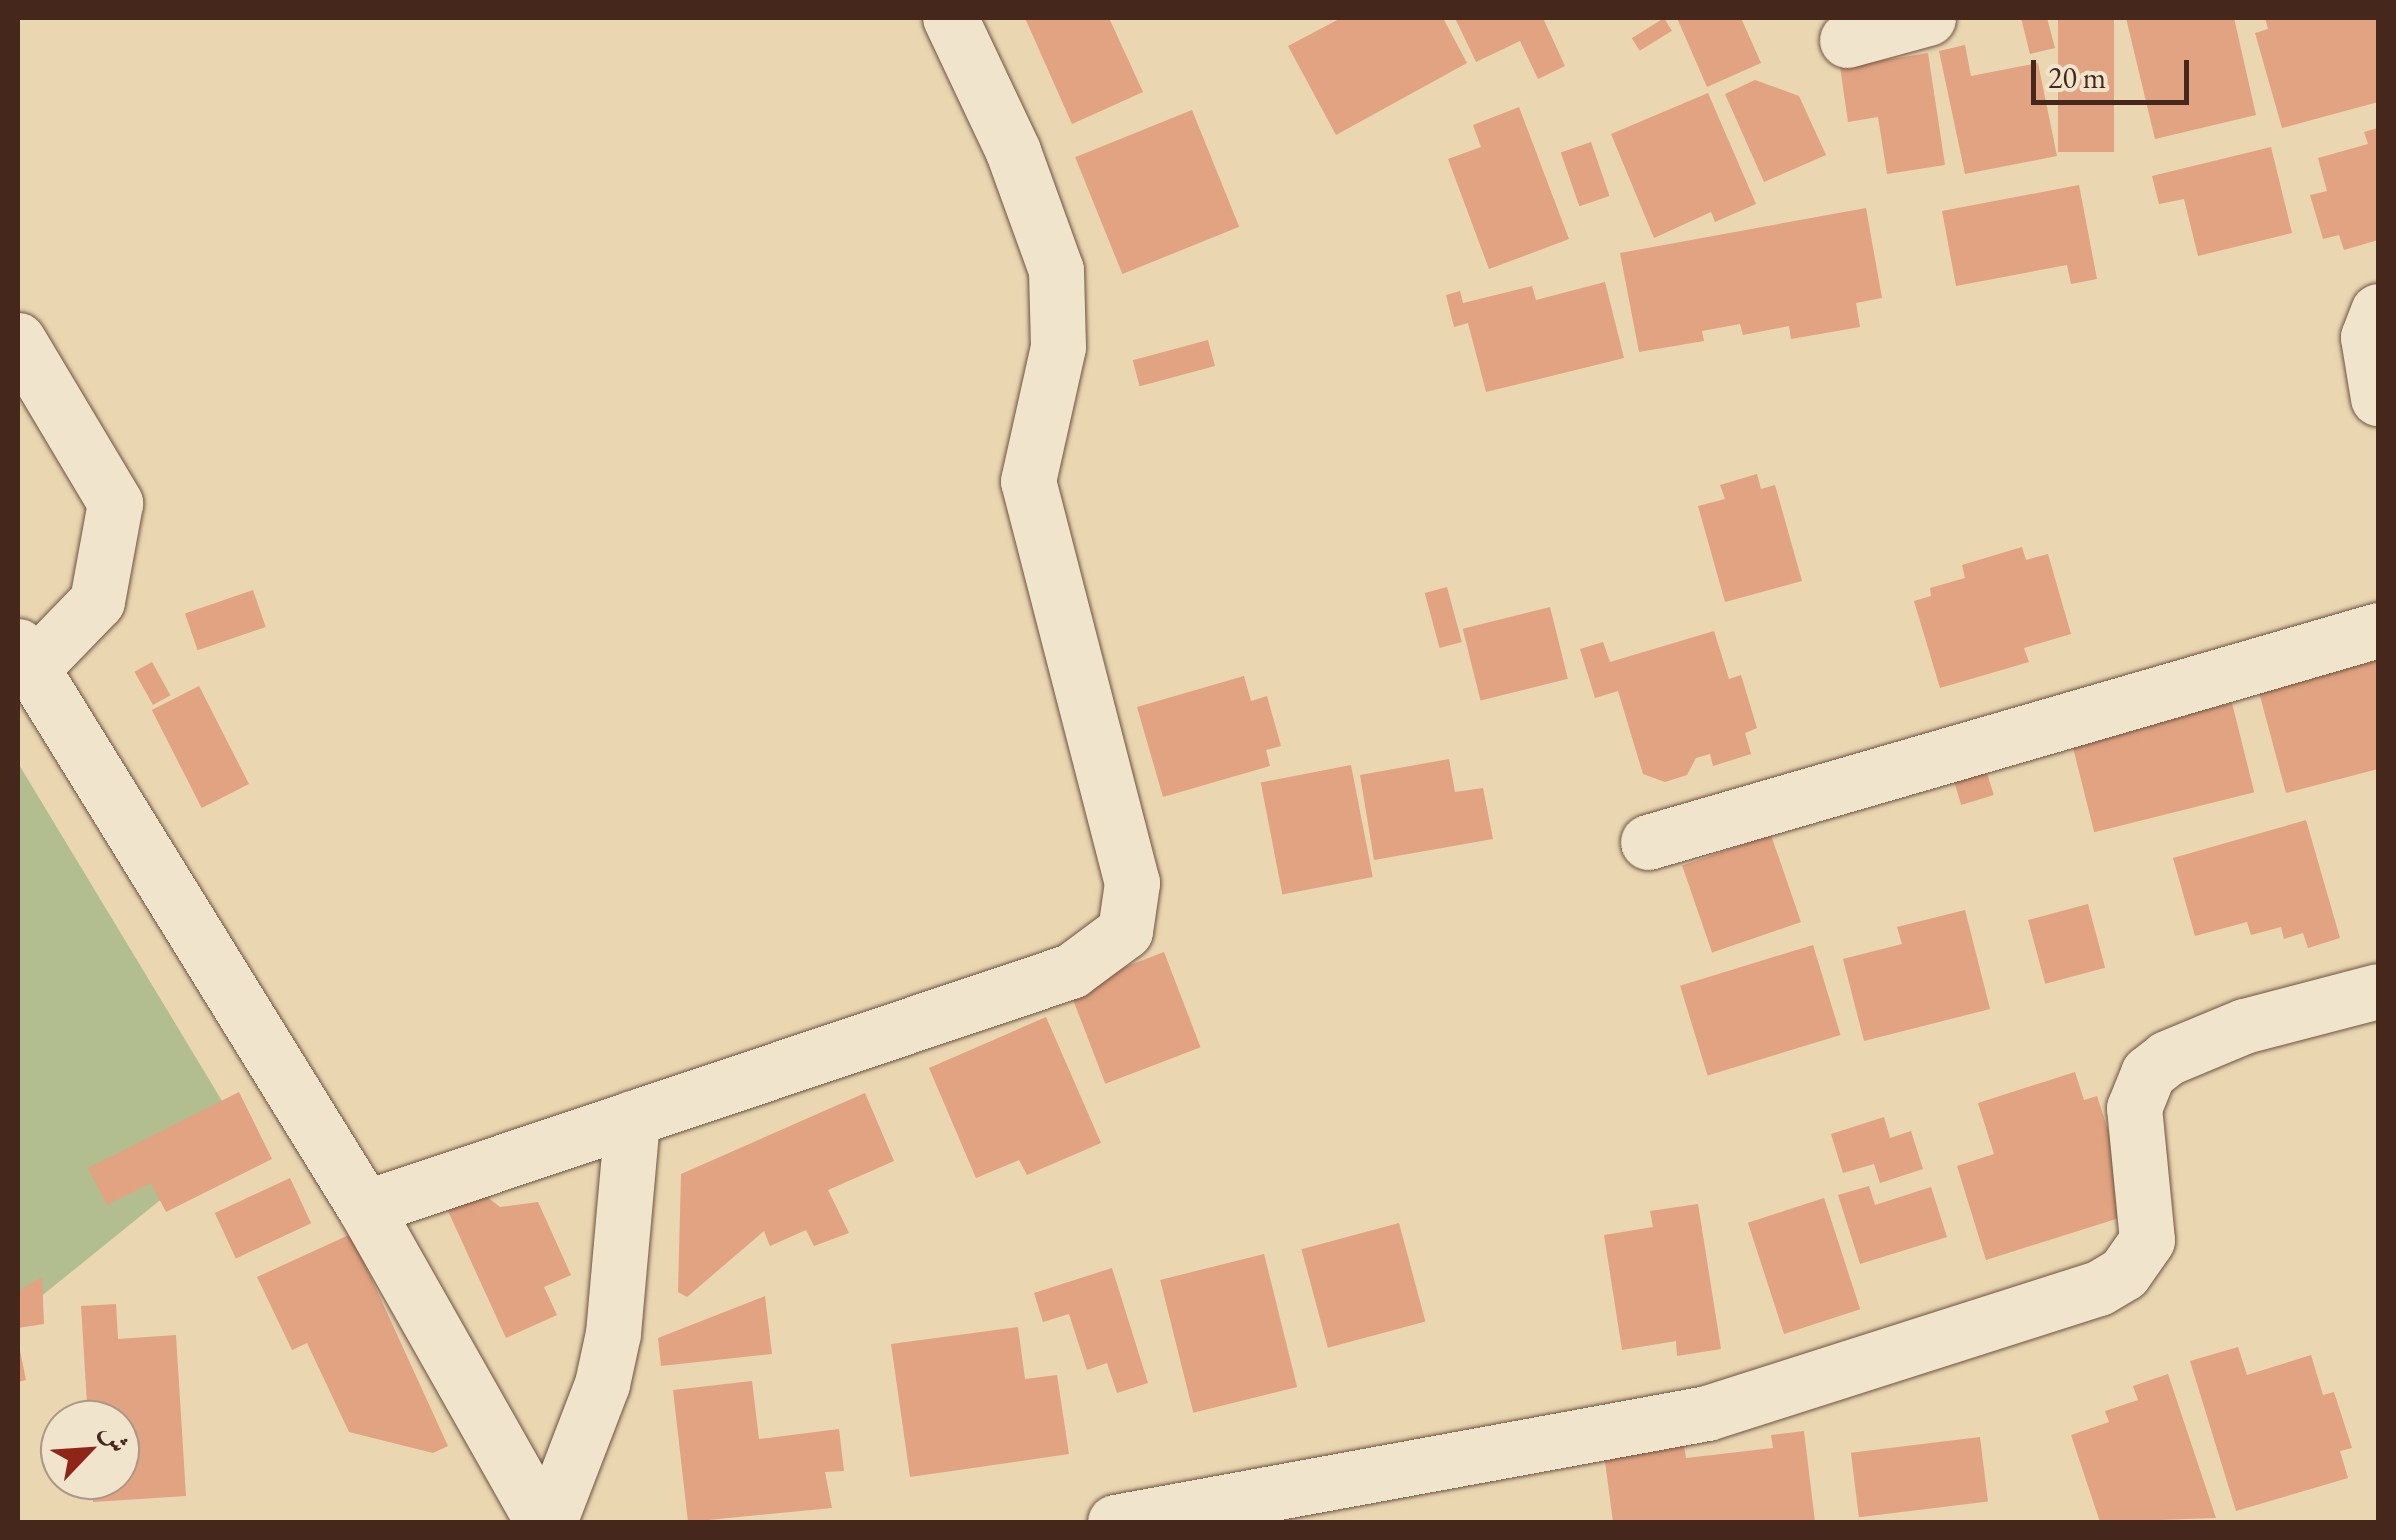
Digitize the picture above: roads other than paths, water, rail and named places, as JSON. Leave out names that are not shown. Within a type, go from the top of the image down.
[{"type":"street","points":[[365,1208],[1071,971],[1112,947],[1133,914],[1132,883],[1028,481],[1058,347],[1056,270],[1013,151],[950,18]]},
{"type":"street","points":[[1847,40],[1928,18]]},
{"type":"street","points":[[2378,311],[2368,337],[2378,398]]},
{"type":"street","points":[[18,340],[115,503],[97,602],[25,657],[365,1208],[546,1522]]},
{"type":"street","points":[[1648,842],[2378,630]]},
{"type":"street","points":[[1114,1522],[1707,1413],[2099,1288],[2139,1258],[2147,1240],[2134,1108],[2148,1073],[2167,1058],[2244,1026],[2378,990]]},
{"type":"street","points":[[546,1522],[609,1350],[632,1118]]}]
